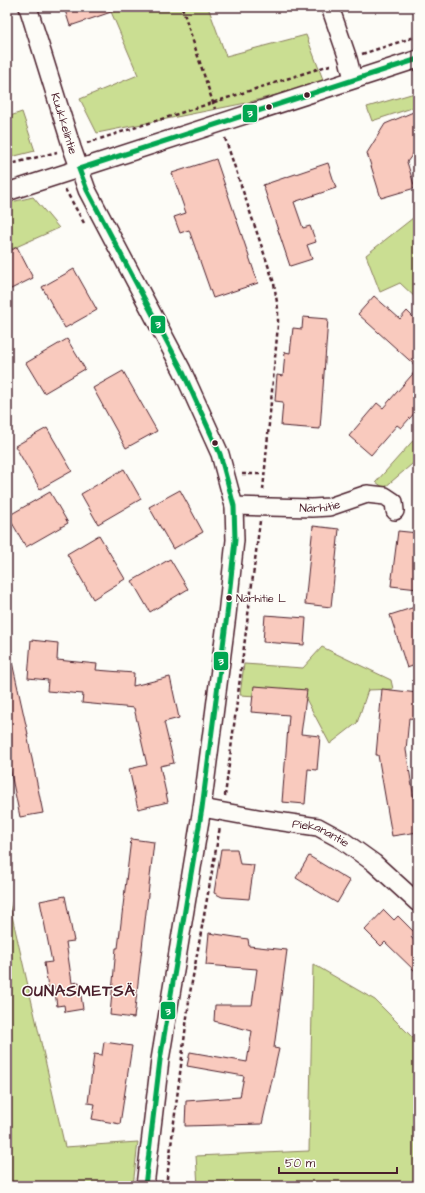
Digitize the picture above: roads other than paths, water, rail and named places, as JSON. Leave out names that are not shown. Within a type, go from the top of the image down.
[{"type":"street","name":"Kuukkelintie","points":[[28,7],[72,148],[87,190],[182,370],[220,454],[234,506],[235,540],[232,570],[202,808],[160,1060],[146,1186]]},
{"type":"street","points":[[330,7],[348,59],[353,79]]},
{"type":"street","points":[[7,192],[150,144],[284,103],[353,79],[418,59]]},
{"type":"street","name":"Närhitie","points":[[234,506],[312,508],[329,506],[367,494],[384,496],[394,502],[395,510]]},
{"type":"street","name":"Piekanantie","points":[[202,808],[236,815],[318,827],[342,840],[374,863],[418,903]]},
{"type":"place","name":"Närhitie L","points":[[229,598]]},
{"type":"district","name":"OUNASMETSÄ","points":[[79,990]]}]
